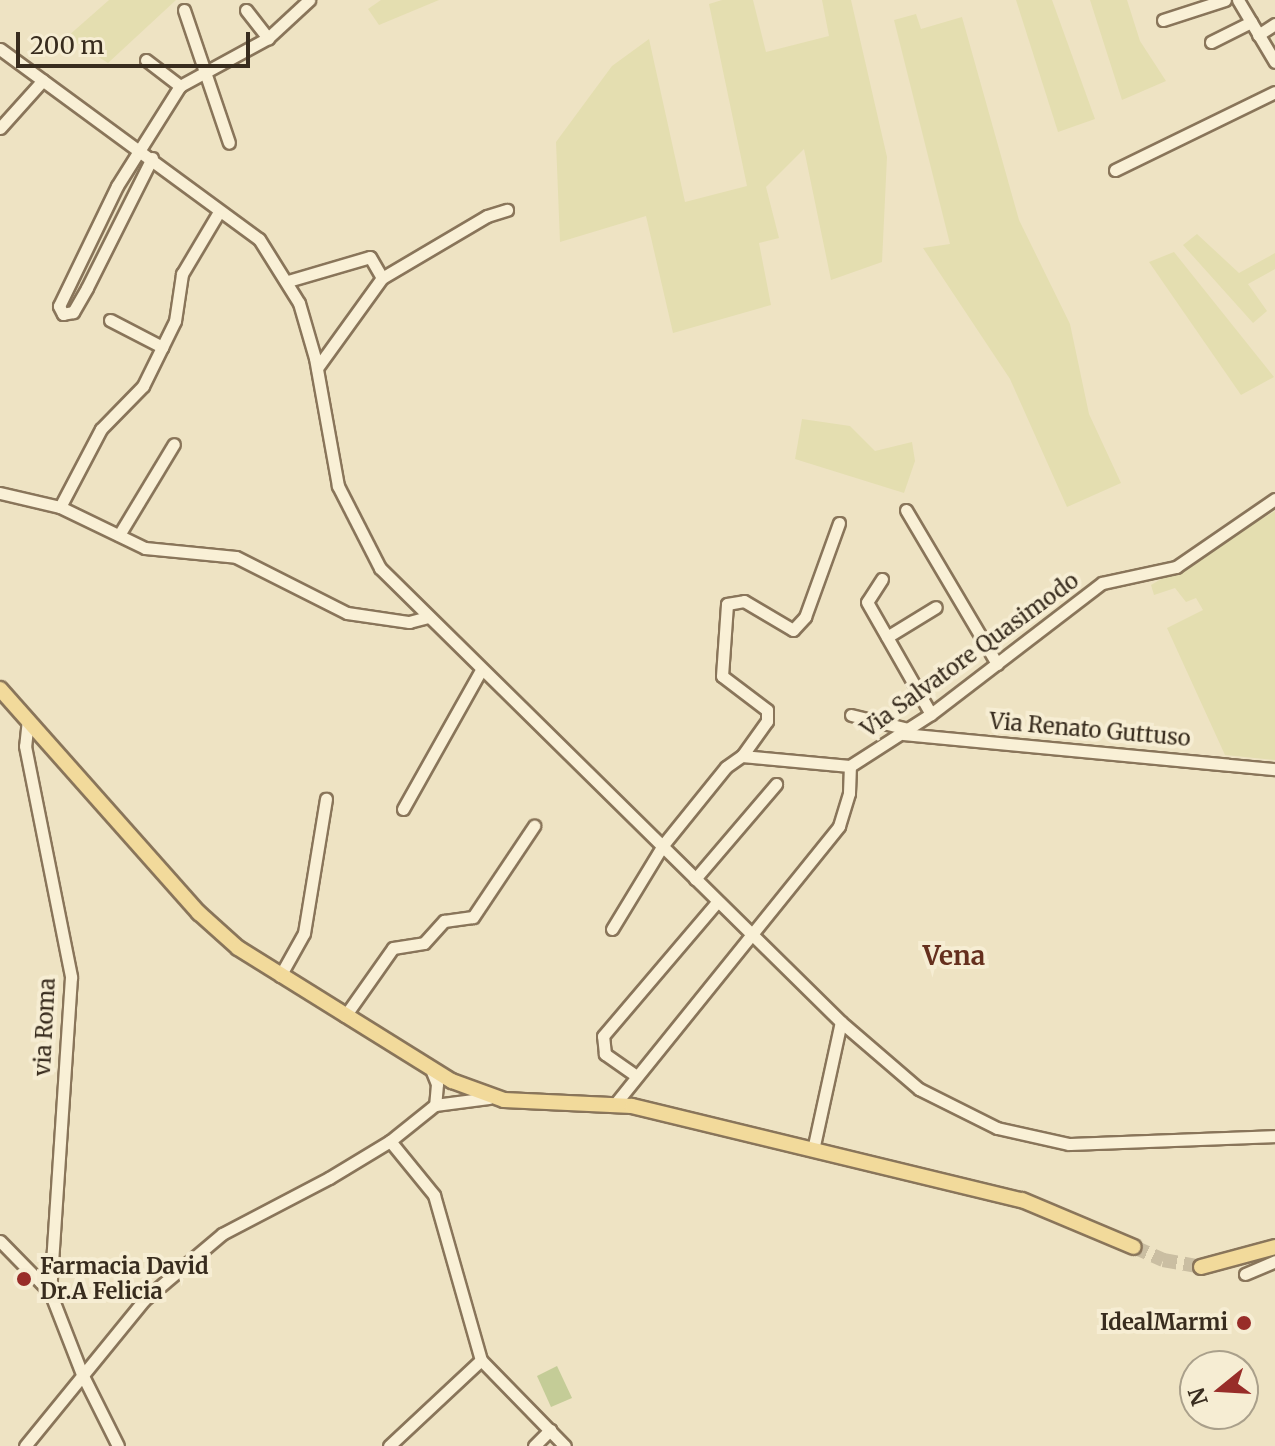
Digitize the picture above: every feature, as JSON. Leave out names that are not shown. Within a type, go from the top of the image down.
[{"type":"main road","points":[[0,689],[199,913],[238,948],[452,1081],[489,1098],[615,1104],[1022,1200],[1134,1247]]},
{"type":"main road","points":[[1201,1267],[1275,1247]]},
{"type":"street","points":[[152,158],[87,288],[73,312],[63,314],[59,306],[138,148],[180,86],[206,68],[268,38],[309,0]]},
{"type":"street","points":[[1163,20],[1225,0]]},
{"type":"street","points":[[1238,0],[1275,62]]},
{"type":"street","points":[[184,10],[229,143]]},
{"type":"street","points":[[246,10],[268,38]]},
{"type":"street","points":[[1211,42],[1251,22]]},
{"type":"street","points":[[1258,35],[1275,24]]},
{"type":"street","points":[[0,49],[240,221],[288,281],[317,368],[338,486],[351,518],[380,568],[480,672],[663,845],[748,934],[841,1022],[919,1089],[997,1128],[1069,1144],[1204,1143],[1275,1136]]},
{"type":"street","points":[[146,60],[180,86]]},
{"type":"street","points":[[0,128],[43,80]]},
{"type":"street","points":[[1115,170],[1275,92]]},
{"type":"street","points":[[317,368],[382,278],[487,216],[507,210]]},
{"type":"street","points":[[60,507],[101,429],[143,386],[175,321],[182,274],[217,215]]},
{"type":"street","points":[[288,281],[370,257],[382,278]]},
{"type":"street","points":[[110,320],[162,347]]},
{"type":"street","points":[[119,535],[174,444]]},
{"type":"street","points":[[0,493],[60,507],[145,548],[236,557],[347,613],[409,622],[428,617]]},
{"type":"street","name":"Via Salvatore Quasimodo","points":[[742,756],[850,766],[931,714],[1102,583],[1176,567],[1275,499]]},
{"type":"street","points":[[906,510],[997,664]]},
{"type":"street","points":[[612,929],[663,845],[711,781],[742,756],[767,721],[767,710],[722,676],[727,604],[744,601],[793,630],[805,617],[839,523]]},
{"type":"street","points":[[882,579],[867,602],[931,714]]},
{"type":"street","points":[[887,637],[936,607]]},
{"type":"street","points":[[403,809],[480,672]]},
{"type":"street","name":"Via Renato Guttuso","points":[[851,715],[905,731],[1275,770]]},
{"type":"street","name":"via Roma","points":[[28,719],[25,746],[71,977],[50,1292]]},
{"type":"street","points":[[615,1104],[748,934],[839,826],[850,766]]},
{"type":"street","points":[[695,879],[776,784]]},
{"type":"street","points":[[280,976],[304,933],[326,799]]},
{"type":"street","points":[[345,1016],[393,948],[424,943],[444,921],[473,917],[534,826]]},
{"type":"street","points":[[635,1075],[605,1054],[603,1036],[717,902]]},
{"type":"street","points":[[813,1150],[841,1022]]},
{"type":"street","points":[[431,1068],[438,1102]]},
{"type":"street","points":[[25,1446],[144,1300],[222,1234],[390,1141],[438,1102],[452,1081]]},
{"type":"street","points":[[438,1102],[489,1098]]},
{"type":"street","points":[[390,1141],[434,1195],[481,1360],[565,1446]]},
{"type":"street","points":[[0,1241],[50,1292],[82,1374],[118,1446]]},
{"type":"street","points":[[1245,1274],[1275,1261]]},
{"type":"street","points":[[389,1446],[481,1360]]},
{"type":"street","points":[[534,1446],[550,1430]]},
{"type":"shaded area","points":[[109,0],[176,0],[108,63],[67,37]]},
{"type":"shaded area","points":[[381,0],[439,0],[379,25],[368,9]]},
{"type":"shaded area","points":[[722,0],[753,0],[766,52],[829,36],[822,0],[851,0],[887,157],[882,262],[831,280],[804,149],[766,187],[779,238],[759,243],[771,305],[673,333],[646,216],[560,242],[556,142],[612,66],[649,39],[685,202],[747,186],[709,4]]},
{"type":"shaded area","points":[[1016,0],[1052,0],[1095,119],[1058,132]]},
{"type":"shaded area","points":[[1090,0],[1127,0],[1140,41],[1166,81],[1122,100]]},
{"type":"shaded area","points":[[916,14],[921,29],[962,17],[1019,220],[1070,324],[1089,414],[1121,483],[1067,507],[1010,379],[923,248],[950,244],[894,20]]},
{"type":"shaded area","points":[[1197,234],[1239,273],[1275,253],[1275,269],[1248,284],[1267,311],[1253,323],[1183,245]]},
{"type":"shaded area","points":[[1174,252],[1274,377],[1241,395],[1149,262]]},
{"type":"shaded area","points":[[802,419],[850,426],[875,451],[912,442],[915,461],[904,493],[795,459]]},
{"type":"shaded area","points":[[1275,511],[1275,760],[1225,755],[1167,628],[1203,610],[1196,598],[1186,602],[1175,588],[1154,595],[1151,585]]},
{"type":"green space","points":[[557,1366],[572,1398],[551,1407],[537,1376]]},
{"type":"tunnel","points":[[1134,1247],[1163,1260],[1201,1267]]},
{"type":"place","name":"Farmacia David Dr.A Felicia","points":[[24,1279]]},
{"type":"place","name":"IdealMarmi","points":[[1244,1323]]},
{"type":"district","name":"Vena","points":[[954,956]]}]
